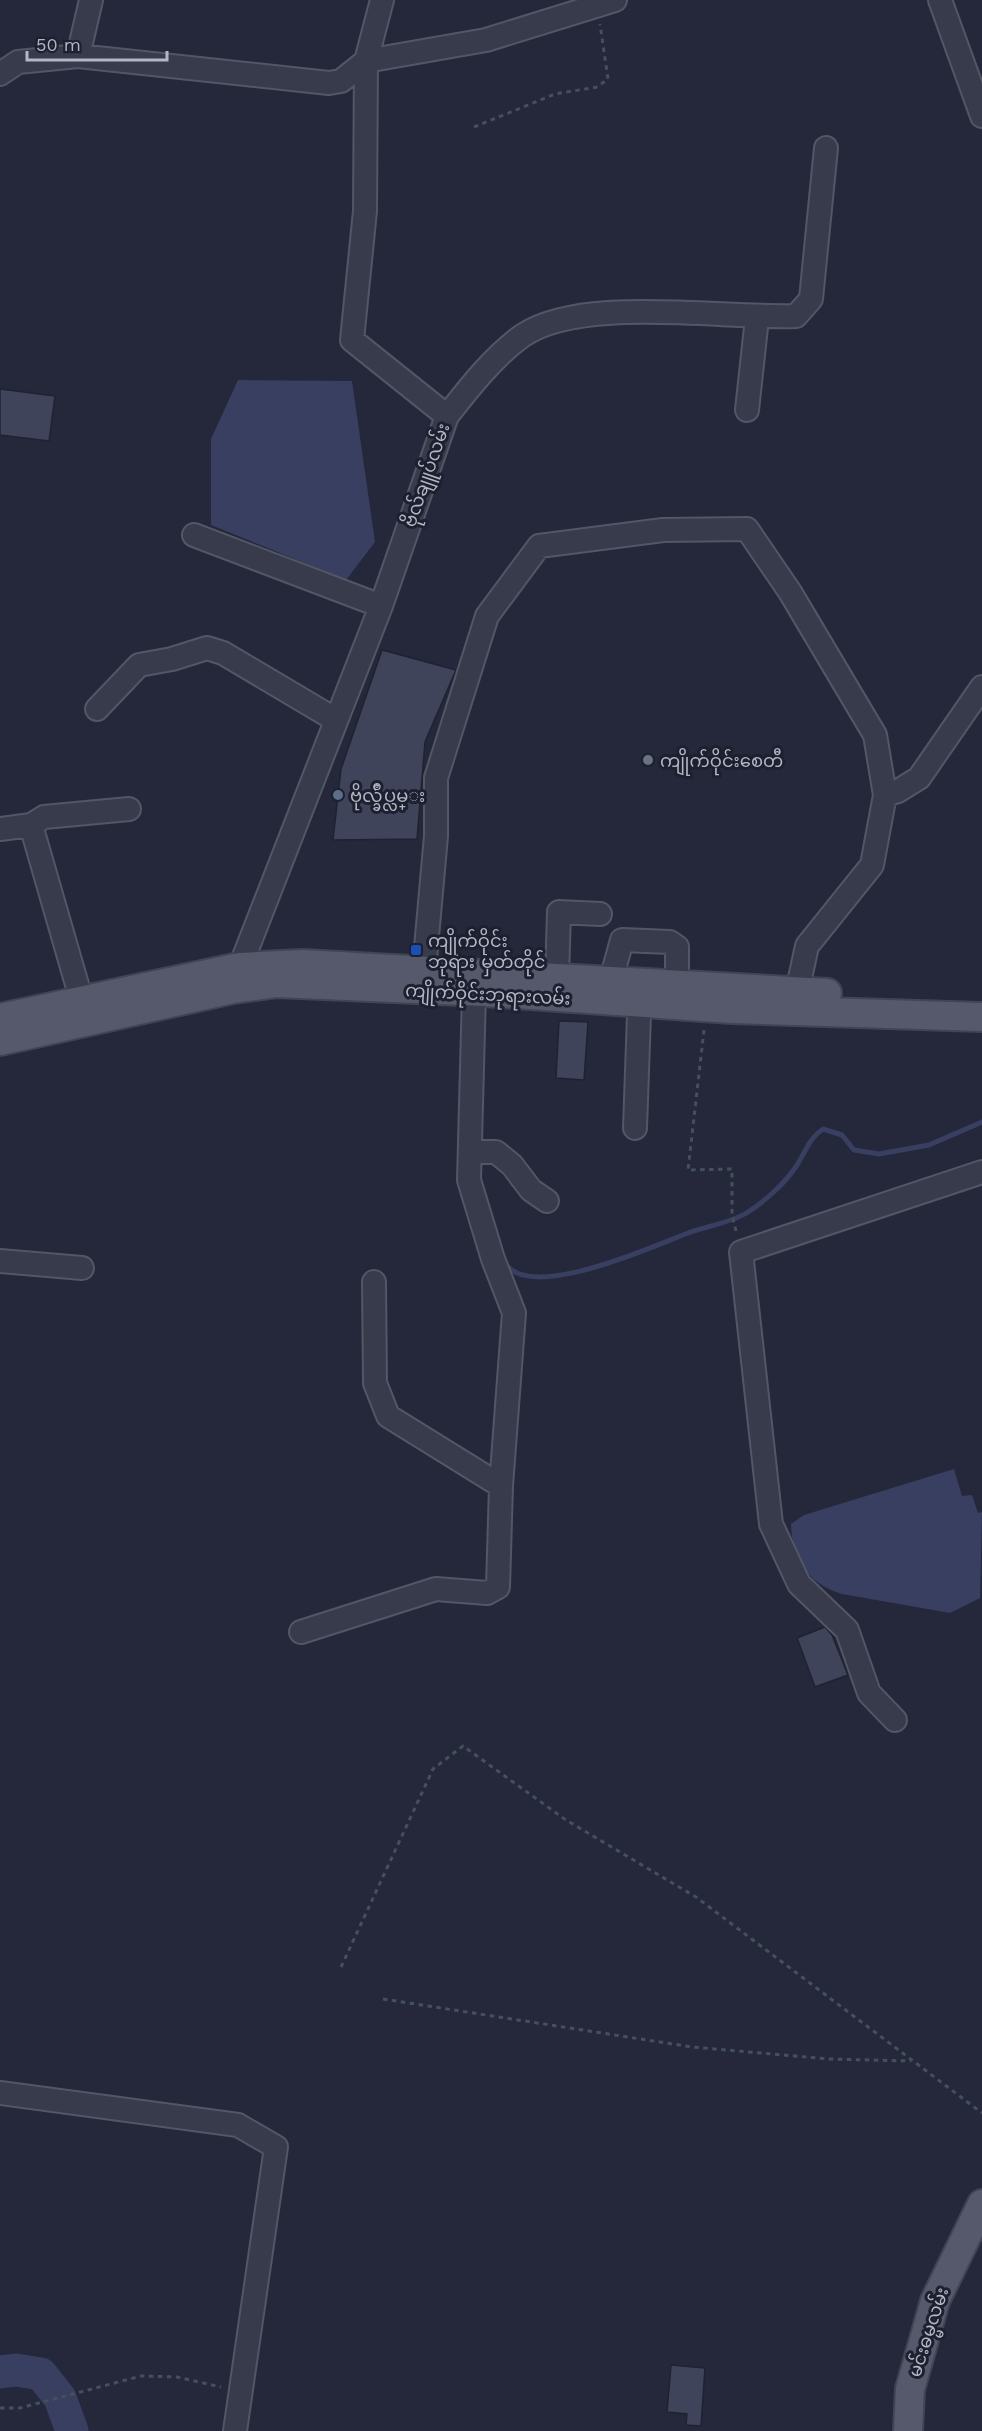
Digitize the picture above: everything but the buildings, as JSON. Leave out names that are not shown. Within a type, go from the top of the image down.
[{"type":"main road","name":"ကျိုက်ဝိုင်းဘုရားလမ်း","points":[[0,1041],[85,1012],[240,967],[303,964],[610,980],[640,992],[706,1007],[982,1017]]},
{"type":"main road","name":"ကျိုက်ဝိုင်းဘုရားလမ်း","points":[[0,1018],[85,1012],[277,983],[474,992],[640,992],[677,984],[797,992],[982,999]]},
{"type":"main road","name":"မင်းဓမ္မလမ်း","points":[[908,2431],[910,2389],[935,2301],[982,2204]]},
{"type":"street","points":[[78,56],[91,0]]},
{"type":"street","name":"ဗိုလ်ချူပ်လမ်း","points":[[240,967],[381,606],[447,416],[352,340],[365,211],[366,61],[382,0]]},
{"type":"street","points":[[940,0],[982,116]]},
{"type":"street","points":[[0,74],[18,62],[78,56],[329,83],[341,81],[366,61],[486,40],[606,2]]},
{"type":"street","points":[[447,416],[474,381],[523,336],[570,317],[610,312],[757,318],[796,316],[811,300],[826,148]]},
{"type":"street","points":[[747,410],[757,318]]},
{"type":"street","points":[[424,970],[436,836],[436,778],[488,616],[539,546],[663,530],[747,529],[790,592],[875,735],[885,795],[872,865],[807,946],[797,992]]},
{"type":"street","points":[[194,535],[381,606]]},
{"type":"street","points":[[97,709],[139,664],[172,659],[207,648],[215,648],[336,720]]},
{"type":"street","points":[[885,795],[919,778],[982,687]]},
{"type":"street","points":[[0,829],[31,825],[44,817],[129,809]]},
{"type":"street","points":[[31,825],[85,1012]]},
{"type":"street","points":[[557,977],[558,912],[600,914]]},
{"type":"street","points":[[610,980],[622,940],[670,942],[677,947],[677,984]]},
{"type":"street","points":[[301,1632],[436,1589],[488,1593],[496,1590],[514,1313],[493,1259],[469,1180],[474,992]]},
{"type":"street","points":[[635,1128],[640,992]]},
{"type":"street","points":[[470,1152],[496,1152],[512,1165],[531,1190],[547,1201]]},
{"type":"street","points":[[895,1720],[869,1693],[847,1630],[799,1584],[771,1524],[741,1252],[982,1172]]},
{"type":"street","points":[[0,1261],[82,1268]]},
{"type":"street","points":[[374,1282],[375,1383],[388,1416],[501,1486]]},
{"type":"street","points":[[1,2100],[238,2125],[276,2147],[235,2431]]},
{"type":"path","points":[[474,127],[555,94],[597,87],[608,79],[606,2]]},
{"type":"path","points":[[706,1007],[688,1170],[732,1168],[732,1215],[741,1252]]},
{"type":"path","points":[[341,1967],[433,1768],[463,1746],[566,1820],[696,1897],[982,2113]]},
{"type":"path","points":[[383,1999],[692,2047],[829,2058],[913,2061]]},
{"type":"path","points":[[0,2408],[20,2408],[141,2376],[177,2377],[241,2392]]},
{"type":"water","points":[[238,380],[352,381],[375,542],[346,580],[211,525],[211,439]]},
{"type":"water","points":[[954,1469],[962,1496],[972,1495],[978,1513],[982,1512],[980,1598],[950,1613],[842,1594],[820,1584],[804,1568],[795,1548],[791,1524],[804,1515]]},
{"type":"waterway","points":[[504,1261],[517,1273],[538,1277],[563,1275],[622,1259],[688,1233],[734,1219],[754,1208],[780,1186],[795,1168],[814,1137],[823,1129],[842,1135],[854,1150],[879,1154],[929,1145],[982,1122]]},
{"type":"waterway","points":[[0,2372],[16,2370],[41,2374],[60,2398],[72,2431]]},
{"type":"place","name":"ကျိုက်ဝိုင်းစေတီ","points":[[648,760]]},
{"type":"place","name":"ဗိုလ္ခ်ဳပ္လမ္း","points":[[338,795]]},
{"type":"place","name":"ကျိုက်ဝိုင်း ဘုရား မှတ်တိုင်","points":[[416,950]]}]
